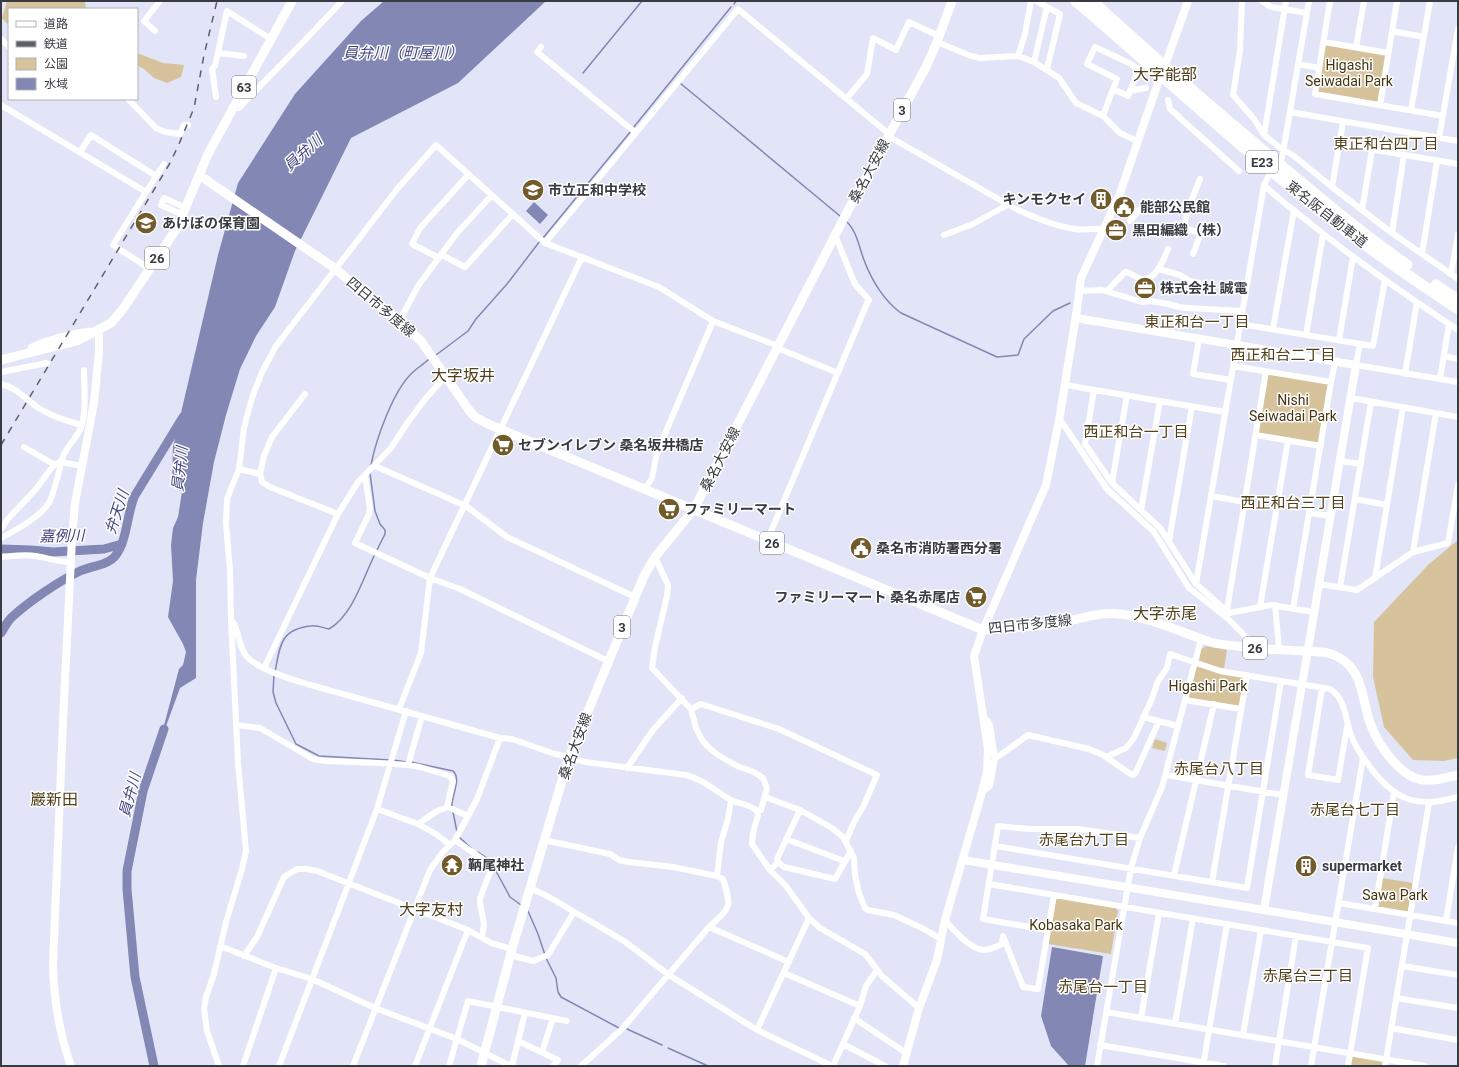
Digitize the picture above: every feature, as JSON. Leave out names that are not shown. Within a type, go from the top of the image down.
[{"type":"highway","name":"東名阪自動車道","points":[[1076,1],[1203,112],[1295,189],[1387,261],[1458,309]]},
{"type":"highway","name":"東名阪自動車道","points":[[1092,1],[1208,105],[1345,219],[1397,258],[1458,300]]},
{"type":"main road","name":"63","points":[[201,176],[214,141],[292,1]]},
{"type":"main road","name":"桑名大安線","points":[[481,1066],[511,952],[569,757],[634,597],[655,557],[694,509],[843,219],[926,67],[952,1]]},
{"type":"main road","name":"26","points":[[1,360],[99,330],[111,323],[123,309],[177,228],[201,176]]},
{"type":"main road","name":"四日市多度線","points":[[201,176],[334,268],[404,325],[421,341],[445,377],[475,417],[500,429],[983,630],[1059,623],[1092,615],[1121,614],[1144,619],[1223,645],[1332,654],[1340,657],[1350,666],[1359,680],[1375,736],[1389,757],[1408,776],[1427,781],[1458,775]]},
{"type":"street","points":[[155,31],[144,21],[160,1]]},
{"type":"street","points":[[234,106],[240,108],[267,77],[342,1]]},
{"type":"street","points":[[1018,56],[1025,34],[1032,1]]},
{"type":"street","points":[[1036,1],[1060,14],[1047,69]]},
{"type":"street","points":[[1167,60],[1188,1]]},
{"type":"street","points":[[1242,1],[1240,51],[1232,96],[1254,119],[1264,135],[1294,156],[1392,233],[1458,279]]},
{"type":"street","points":[[1262,1],[1271,7],[1307,13]]},
{"type":"street","points":[[1264,135],[1286,1]]},
{"type":"street","points":[[1282,158],[1309,1]]},
{"type":"street","points":[[1330,1],[1315,94],[1443,116]]},
{"type":"street","points":[[1356,47],[1364,1]]},
{"type":"street","points":[[1380,105],[1397,1]]},
{"type":"street","points":[[1411,110],[1430,1]]},
{"type":"street","points":[[1034,62],[1047,7]]},
{"type":"street","points":[[542,241],[633,131],[679,82],[738,9],[847,98],[889,135],[1035,218],[1071,229],[1085,230],[1097,228],[1103,230]]},
{"type":"street","points":[[216,97],[212,69],[215,66],[227,11],[271,39]]},
{"type":"street","points":[[847,98],[867,74],[874,38],[896,50],[909,22],[971,56],[980,58],[1018,56],[1034,62],[1059,78],[1076,104],[1103,116],[1120,133],[1137,142]]},
{"type":"street","points":[[1439,138],[1457,42],[1458,29]]},
{"type":"street","points":[[1392,32],[1424,37]]},
{"type":"street","points":[[1324,42],[1388,53]]},
{"type":"street","points":[[541,47],[537,52],[633,131]]},
{"type":"street","points":[[1103,116],[1113,89],[1117,79],[1087,64],[1095,47],[1139,69],[1128,96],[1113,89]]},
{"type":"street","points":[[218,53],[244,56]]},
{"type":"street","points":[[1298,64],[1319,68]]},
{"type":"street","points":[[903,1066],[919,1008],[936,965],[945,920],[987,772],[988,749],[974,656],[983,630],[1046,485],[1065,385],[1076,318],[1079,285],[1084,268],[1119,196],[1159,80]]},
{"type":"street","points":[[1130,92],[1146,88]]},
{"type":"street","points":[[129,100],[156,128],[165,132],[180,134],[184,125],[188,125]]},
{"type":"street","points":[[1168,100],[1170,110],[1239,170]]},
{"type":"street","points":[[1,105],[146,192]]},
{"type":"street","points":[[1290,112],[1458,141]]},
{"type":"street","points":[[1332,187],[1343,122]]},
{"type":"street","points":[[80,152],[91,136],[156,176]]},
{"type":"street","points":[[1340,144],[1458,164]]},
{"type":"street","points":[[219,1066],[204,1020],[204,1009],[246,851],[236,725],[231,619],[231,581],[226,523],[227,499],[239,469],[246,422],[253,395],[267,361],[276,346],[334,268],[398,188],[436,145],[542,241],[666,290],[713,321],[838,373]]},
{"type":"street","points":[[1362,210],[1372,150]]},
{"type":"street","points":[[1392,233],[1404,155]]},
{"type":"street","points":[[1422,254],[1437,161]]},
{"type":"street","points":[[150,269],[113,245],[164,164]]},
{"type":"street","points":[[469,174],[420,228],[412,244],[465,267],[513,214]]},
{"type":"street","points":[[1196,584],[1264,185],[1268,177]]},
{"type":"street","points":[[1193,254],[1201,233],[1183,228],[1190,204],[1200,179]]},
{"type":"street","points":[[1264,185],[1353,257],[1458,330]]},
{"type":"street","points":[[404,325],[405,321],[401,318],[418,286],[457,234],[492,195]]},
{"type":"street","points":[[944,235],[973,224],[1009,204]]},
{"type":"street","points":[[1130,221],[1139,210]]},
{"type":"street","points":[[1273,330],[1294,210]]},
{"type":"street","points":[[1306,335],[1323,234]]},
{"type":"street","points":[[1451,274],[1458,234]]},
{"type":"street","points":[[767,541],[869,300],[855,284],[835,235]]},
{"type":"street","points":[[1107,291],[1125,272],[1142,279],[1150,278],[1159,269],[1168,249]]},
{"type":"street","points":[[399,709],[421,653],[430,578],[466,506],[500,429],[582,257]]},
{"type":"street","points":[[1339,340],[1353,257]]},
{"type":"street","points":[[1159,269],[1180,275],[1190,281],[1199,283]]},
{"type":"street","points":[[1240,324],[1374,346],[1385,280]]},
{"type":"street","points":[[1079,291],[1107,291],[1142,302],[1150,301],[1188,308],[1242,311]]},
{"type":"street","points":[[1405,374],[1417,302]]},
{"type":"street","points":[[1076,318],[1458,382]]},
{"type":"street","points":[[645,489],[652,478],[656,457],[713,321]]},
{"type":"street","points":[[1440,379],[1449,324]]},
{"type":"street","points":[[71,1066],[57,1019],[53,965],[70,562],[75,502],[94,403],[99,352],[99,330]]},
{"type":"street","points":[[1199,339],[1193,374],[1230,380]]},
{"type":"street","points":[[1264,910],[1360,344]]},
{"type":"street","points":[[1444,356],[1458,359]]},
{"type":"street","points":[[1293,608],[1335,362]]},
{"type":"street","points":[[1,372],[47,363]]},
{"type":"street","points":[[1233,366],[1331,382]]},
{"type":"street","points":[[1,529],[7,520],[58,464],[80,430],[84,404],[84,370]]},
{"type":"street","points":[[1227,610],[1266,371]]},
{"type":"street","points":[[264,668],[338,514],[358,482],[391,448],[426,398],[445,377]]},
{"type":"street","points":[[1,384],[18,390],[40,409],[61,419],[81,425]]},
{"type":"street","points":[[1065,385],[1225,412]]},
{"type":"street","points":[[1094,390],[1085,444],[1112,483],[1160,528],[1196,584],[1229,613],[1275,605],[1314,612]]},
{"type":"street","points":[[305,394],[272,436],[264,456],[260,474],[262,482],[270,487],[338,514]]},
{"type":"street","points":[[1112,483],[1127,395]]},
{"type":"street","points":[[1351,398],[1458,417]]},
{"type":"street","points":[[1141,510],[1160,401]]},
{"type":"street","points":[[1340,587],[1371,402]]},
{"type":"street","points":[[1169,541],[1192,406]]},
{"type":"street","points":[[1375,578],[1403,407]]},
{"type":"street","points":[[1412,552],[1436,413]]},
{"type":"street","points":[[1059,418],[1107,489],[1154,532],[1189,588],[1227,618],[1256,648]]},
{"type":"street","points":[[1256,435],[1321,446]]},
{"type":"street","points":[[1260,607],[1288,440]]},
{"type":"street","points":[[24,447],[58,464],[82,466]]},
{"type":"street","points":[[1340,461],[1361,464]]},
{"type":"street","points":[[1,538],[15,531],[45,508],[50,501],[60,468],[58,464]]},
{"type":"street","points":[[374,467],[466,506],[507,537],[634,597]]},
{"type":"street","points":[[239,469],[260,474]]},
{"type":"street","points":[[366,475],[370,508],[369,514],[355,544],[430,578],[460,589],[608,661]]},
{"type":"street","points":[[1319,584],[1357,590],[1412,552],[1448,543],[1458,485]]},
{"type":"street","points":[[1211,496],[1244,502]]},
{"type":"street","points":[[1355,500],[1387,505]]},
{"type":"street","points":[[1310,513],[1331,516]]},
{"type":"street","points":[[1,557],[28,555],[70,562]]},
{"type":"street","points":[[655,557],[668,585],[652,668],[691,709],[696,728],[705,744],[718,755],[737,766],[754,772],[763,778],[767,785],[765,797],[761,810],[757,812]]},
{"type":"street","points":[[1275,605],[1279,649]]},
{"type":"street","points":[[231,619],[235,625],[241,647],[247,656],[264,668],[275,672],[315,686],[406,712],[500,738],[512,739],[555,754],[595,764],[686,775],[712,786],[731,800],[754,808],[758,815],[753,833],[752,844],[770,870],[786,886],[808,918],[820,928],[865,954],[877,970],[898,991],[919,1008]]},
{"type":"street","points":[[1097,1066],[1131,868],[1140,838],[1166,775],[1201,638]]},
{"type":"street","points":[[1106,757],[1126,748],[1131,743],[1158,681],[1167,668],[1170,654],[1220,671],[1330,689],[1340,698],[1347,725],[1363,758],[1378,778],[1394,792],[1410,800],[1429,803],[1458,797]]},
{"type":"street","points":[[1212,882],[1247,675]]},
{"type":"street","points":[[995,846],[1246,888],[1281,681]]},
{"type":"street","points":[[1322,688],[1308,775],[1338,780],[1347,725]]},
{"type":"street","points":[[627,768],[653,730],[682,698]]},
{"type":"street","points":[[1185,700],[1241,709]]},
{"type":"street","points":[[691,709],[701,704],[779,729],[876,775],[863,807],[854,822],[846,841]]},
{"type":"street","points":[[1174,875],[1214,704]]},
{"type":"street","points":[[279,1066],[377,809],[406,712]]},
{"type":"street","points":[[409,763],[422,716]]},
{"type":"street","points":[[1143,717],[1178,726]]},
{"type":"street","points":[[982,792],[990,786],[995,758],[990,725],[984,718]]},
{"type":"street","points":[[995,758],[1028,734],[1077,745],[1103,755],[1132,775],[1135,774],[1159,721]]},
{"type":"street","points":[[236,725],[260,728],[313,759],[325,761],[392,761],[409,763],[450,776],[453,781],[448,804],[451,808],[468,816]]},
{"type":"street","points":[[353,1066],[430,870],[436,860],[457,837],[477,799],[500,738]]},
{"type":"street","points":[[1311,1066],[1363,758]]},
{"type":"street","points":[[1166,775],[1283,795]]},
{"type":"street","points":[[1375,909],[1394,792]]},
{"type":"street","points":[[765,797],[800,810],[832,828],[843,837],[854,858],[855,875],[859,893],[865,908],[868,910],[894,915],[941,939]]},
{"type":"street","points":[[717,876],[720,842],[728,819],[731,800]]},
{"type":"street","points":[[1385,1063],[1429,803]]},
{"type":"street","points":[[418,824],[437,811],[451,808]]},
{"type":"street","points":[[377,809],[418,824],[436,834],[450,845]]},
{"type":"street","points":[[770,870],[778,862],[777,859],[800,810]]},
{"type":"street","points":[[1048,930],[983,919],[998,826],[1078,829],[1140,838]]},
{"type":"street","points":[[457,837],[491,867],[480,903],[484,924],[482,938]]},
{"type":"street","points":[[786,838],[844,861]]},
{"type":"street","points":[[544,840],[610,854],[619,860],[673,867],[717,876],[723,879],[729,901],[728,908],[723,914],[709,928],[622,1029],[581,1066]]},
{"type":"street","points":[[1446,921],[1458,847]]},
{"type":"street","points":[[778,862],[784,867],[835,879],[850,851]]},
{"type":"street","points":[[963,860],[1458,943]]},
{"type":"street","points":[[244,956],[258,937],[280,882],[288,873],[297,869],[307,868],[468,930],[491,943],[533,961],[545,957],[574,912]]},
{"type":"street","points":[[989,884],[1368,948],[1348,1066]]},
{"type":"street","points":[[530,888],[549,896],[624,941],[669,975],[758,1030],[831,1066],[843,1044],[860,1006],[866,986],[877,970]]},
{"type":"street","points":[[1003,936],[1022,987],[1038,989],[1054,895]]},
{"type":"street","points":[[1339,903],[1458,923]]},
{"type":"street","points":[[1141,1018],[1159,913]]},
{"type":"street","points":[[758,1030],[808,918]]},
{"type":"street","points":[[1175,1024],[1193,918]]},
{"type":"street","points":[[945,920],[974,948],[986,951],[1002,944],[1005,923]]},
{"type":"street","points":[[1203,1064],[1227,924]]},
{"type":"street","points":[[709,928],[789,962]]},
{"type":"street","points":[[415,1066],[468,930]]},
{"type":"street","points":[[1243,1036],[1261,930]]},
{"type":"street","points":[[1275,1066],[1296,936]]},
{"type":"street","points":[[220,946],[276,968],[312,979],[375,1008],[457,1039],[512,1066],[525,1013]]},
{"type":"street","points":[[1402,966],[1458,975]]},
{"type":"street","points":[[243,1066],[276,968]]},
{"type":"street","points":[[784,972],[860,1006]]},
{"type":"street","points":[[1396,998],[1458,1008]]},
{"type":"street","points":[[450,1066],[468,1001],[566,1021]]},
{"type":"street","points":[[1106,1012],[1350,1053],[1385,1063],[1425,1066]]},
{"type":"street","points":[[542,1052],[553,1018]]},
{"type":"street","points":[[854,1018],[906,1052]]},
{"type":"street","points":[[1391,1028],[1458,1040]]},
{"type":"street","points":[[518,1041],[558,1060],[553,1066]]},
{"type":"street","points":[[843,1044],[885,1066]]},
{"type":"street","points":[[1100,1045],[1203,1064],[1224,1066]]},
{"type":"green space","points":[[7,1],[85,1],[86,8],[8,8],[8,25],[2,18]]},
{"type":"green space","name":"Higashi Seiwadai Park","points":[[1326,44],[1385,54],[1386,56],[1377,102],[1319,93],[1317,91]]},
{"type":"green space","points":[[138,53],[163,63],[184,65],[181,77],[167,83],[154,78],[138,66]]},
{"type":"green space","name":"Nishi Seiwadai Park","points":[[1270,374],[1328,384],[1329,386],[1318,443],[1259,433],[1258,431],[1268,375]]},
{"type":"green space","points":[[1458,540],[1458,758],[1444,761],[1413,760],[1384,727],[1373,677],[1374,622],[1429,564]]},
{"type":"green space","points":[[1206,646],[1227,650],[1224,669],[1199,661],[1201,649]]},
{"type":"green space","name":"Higashi Park","points":[[1198,666],[1243,677],[1244,679],[1240,705],[1237,706],[1190,698],[1188,696],[1196,667]]},
{"type":"green space","points":[[1155,739],[1167,743],[1165,751],[1152,748]]},
{"type":"green space","name":"Sawa Park","points":[[1382,878],[1413,883],[1407,912],[1378,907],[1377,905]]},
{"type":"green space","name":"Kobasaka Park","points":[[1058,898],[1116,908],[1118,911],[1111,954],[1048,944],[1056,900]]},
{"type":"green space","points":[[1353,1056],[1382,1061],[1382,1066],[1350,1066]]},
{"type":"water","name":"員弁川（町屋川）","points":[[384,1],[546,1],[458,83],[351,138],[295,251],[275,307],[256,336],[240,369],[214,462],[203,523],[196,580],[196,678],[180,688],[158,748],[179,669],[183,665],[186,652],[168,617],[173,581],[171,545],[173,528],[178,517],[182,492],[172,486],[173,447],[218,255],[238,183],[295,94],[361,21]]},
{"type":"water","points":[[534,202],[548,215],[540,224],[526,211]]},
{"type":"water","points":[[1052,947],[1103,956],[1085,1066],[1069,1066],[1051,1046],[1041,1016]]},
{"type":"waterway","points":[[583,73],[642,1]]},
{"type":"waterway","points":[[633,128],[731,7]]},
{"type":"waterway","points":[[680,83],[840,216]]},
{"type":"waterway","points":[[543,238],[631,131]]},
{"type":"waterway","points":[[846,221],[853,229],[870,275],[884,296],[895,308],[901,313],[997,357],[1018,355],[1024,339],[1053,311],[1070,303]]},
{"type":"waterway","points":[[436,355],[468,331],[476,319],[507,284],[540,241]]},
{"type":"waterway","points":[[371,465],[381,429],[398,391],[412,373],[429,359]]},
{"type":"waterway","name":"弁天川","points":[[1,633],[11,618],[44,592],[72,575],[84,569],[109,561],[116,555],[125,535],[134,497],[183,417]]},
{"type":"waterway","points":[[370,473],[375,511],[380,524],[385,530],[385,534],[377,550]]},
{"type":"waterway","name":"嘉例川","points":[[1,549],[53,552],[104,549],[122,544]]},
{"type":"waterway","points":[[275,672],[280,647],[287,635],[293,631],[311,626],[329,629],[345,615],[375,554]]},
{"type":"waterway","points":[[274,675],[273,692],[276,703],[296,744],[319,756],[390,760]]},
{"type":"waterway","name":"員弁川","points":[[154,1066],[135,977],[127,889],[127,871],[143,791],[164,729]]},
{"type":"waterway","points":[[393,760],[407,762]]},
{"type":"waterway","points":[[411,762],[453,771],[456,774],[452,807]]},
{"type":"waterway","points":[[453,812],[457,832]]},
{"type":"waterway","points":[[459,837],[471,848]]},
{"type":"waterway","points":[[478,852],[490,860],[510,897],[521,905]]},
{"type":"waterway","points":[[528,911],[545,955]]},
{"type":"waterway","points":[[546,958],[556,978],[558,992],[561,997],[619,1028]]},
{"type":"waterway","points":[[627,1029],[662,1045]]},
{"type":"waterway","points":[[668,1048],[708,1066]]},
{"type":"railway","points":[[1,445],[170,163],[194,108],[204,55],[217,1]]},
{"type":"place","name":"市立正和中学校","points":[[533,190]]},
{"type":"place","name":"キンモクセイ","points":[[1101,199]]},
{"type":"place","name":"能部公民館","points":[[1124,207]]},
{"type":"place","name":"あけぼの保育園","points":[[146,223]]},
{"type":"place","name":"黒田編織（株）","points":[[1116,230]]},
{"type":"place","name":"株式会社 誠電","points":[[1145,288]]},
{"type":"place","name":"セブンイレブン 桑名坂井橋店","points":[[503,445]]},
{"type":"place","name":"ファミリーマート","points":[[669,509]]},
{"type":"place","name":"桑名市消防署西分署","points":[[861,548]]},
{"type":"place","name":"ファミリーマート 桑名赤尾店","points":[[976,597]]},
{"type":"place","name":"鞆尾神社","points":[[452,865]]},
{"type":"place","name":"supermarket","points":[[1306,866]]},
{"type":"district","name":"大字能部","points":[[1165,74]]},
{"type":"district","name":"東正和台四丁目","points":[[1386,144]]},
{"type":"district","name":"東正和台一丁目","points":[[1197,322]]},
{"type":"district","name":"西正和台二丁目","points":[[1283,355]]},
{"type":"district","name":"大字坂井","points":[[463,375]]},
{"type":"district","name":"西正和台一丁目","points":[[1136,432]]},
{"type":"district","name":"西正和台三丁目","points":[[1293,503]]},
{"type":"district","name":"大字赤尾","points":[[1165,613]]},
{"type":"district","name":"赤尾台八丁目","points":[[1219,769]]},
{"type":"district","name":"巖新田","points":[[54,799]]},
{"type":"district","name":"赤尾台七丁目","points":[[1355,810]]},
{"type":"district","name":"赤尾台九丁目","points":[[1084,840]]},
{"type":"district","name":"大字友村","points":[[431,909]]},
{"type":"district","name":"赤尾台三丁目","points":[[1308,976]]},
{"type":"district","name":"赤尾台一丁目","points":[[1103,987]]}]
